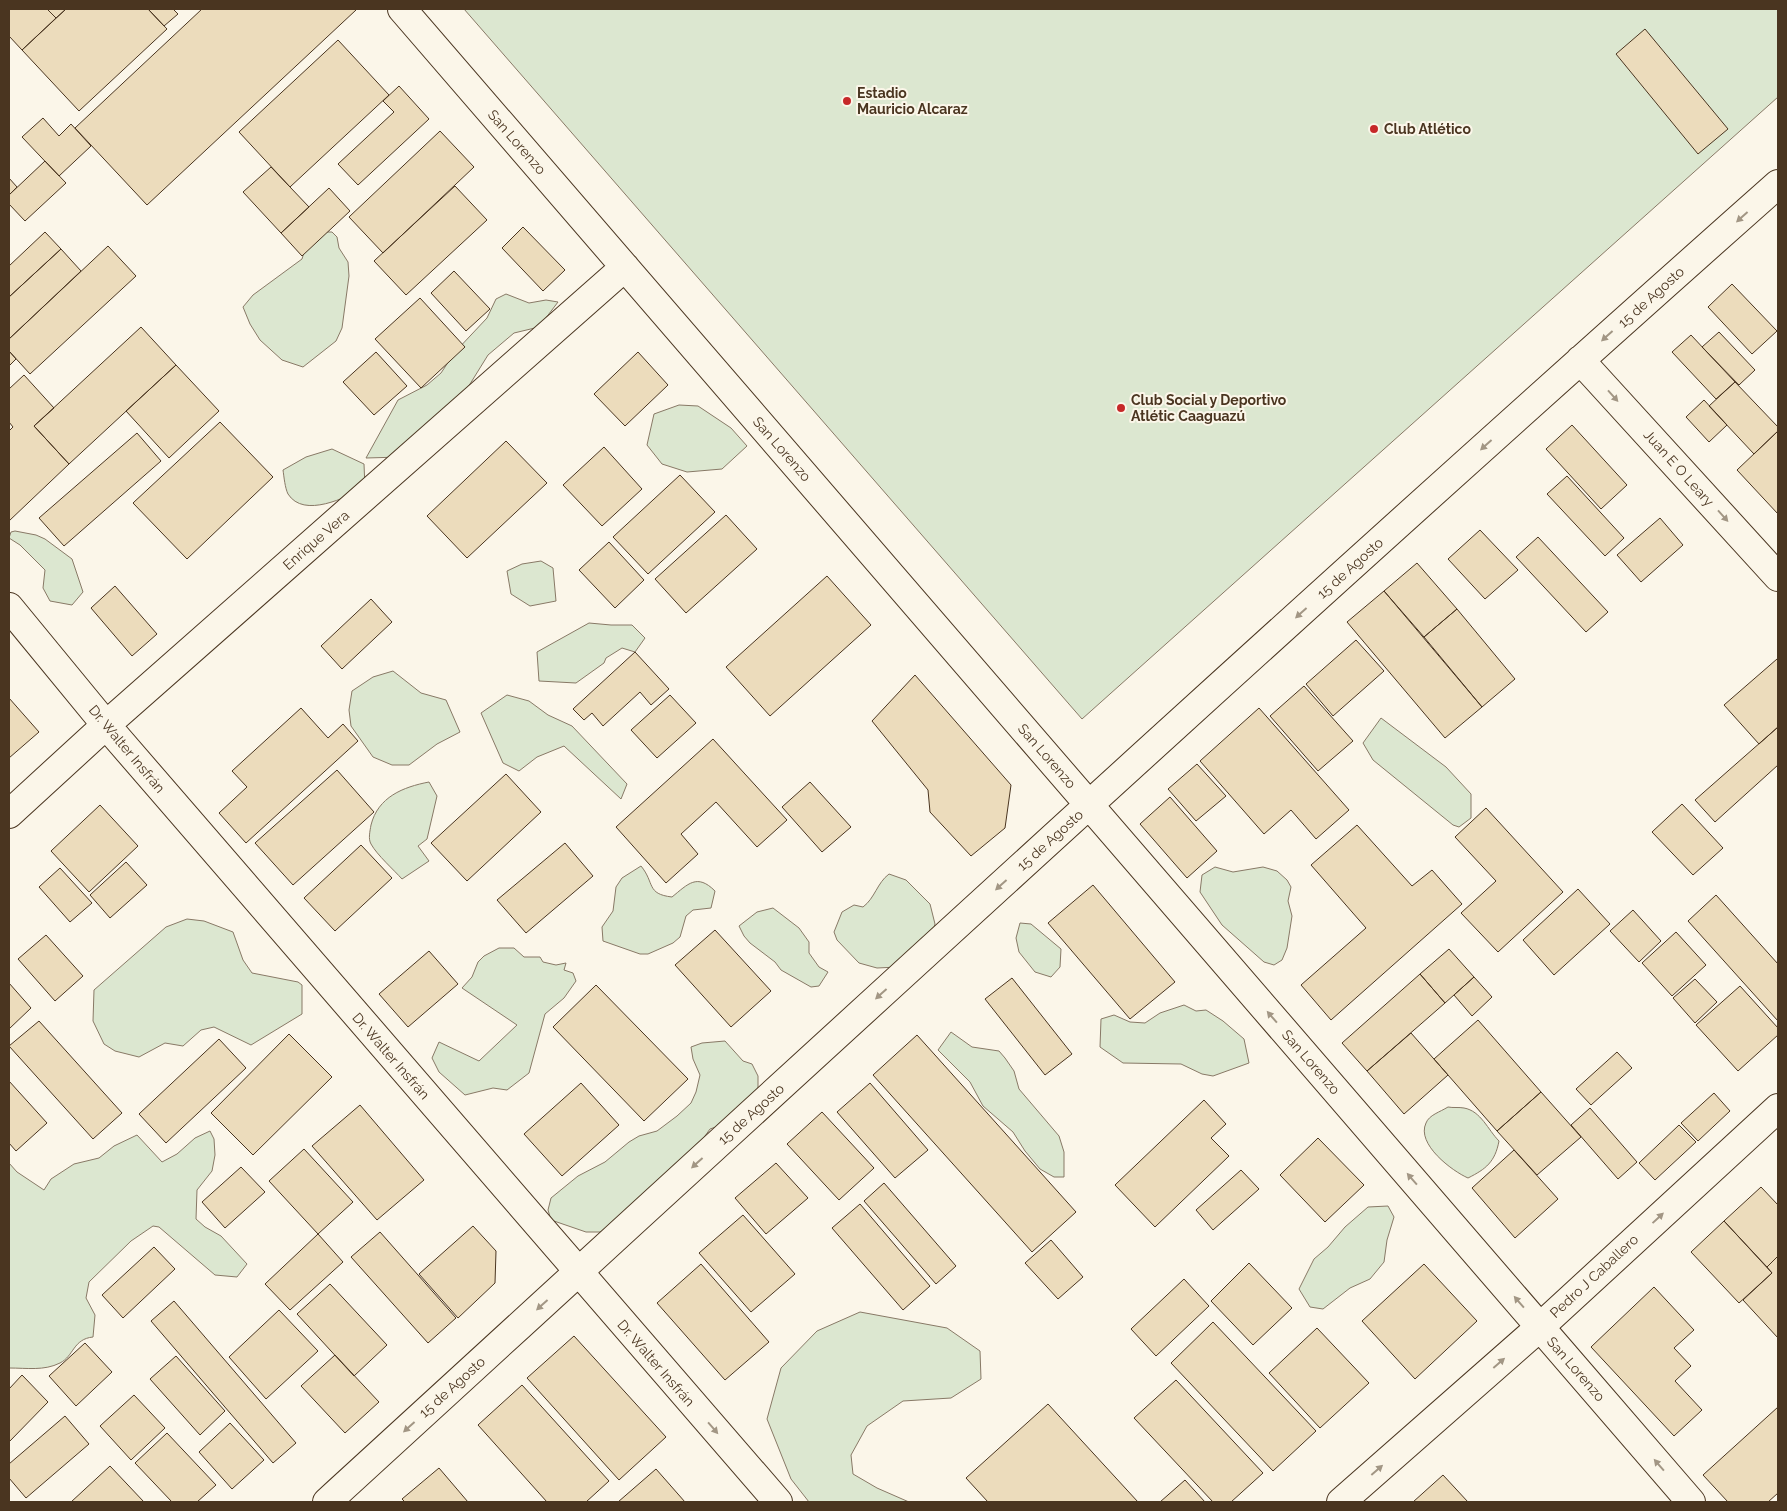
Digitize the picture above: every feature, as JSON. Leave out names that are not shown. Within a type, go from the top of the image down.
[{"type":"street","name":"San Lorenzo","points":[[402,9],[1691,1502]]},
{"type":"street","name":"15 de Agosto","points":[[327,1502],[1089,804],[1580,360],[1778,184]]},
{"type":"street","name":"Enrique Vera","points":[[9,814],[106,725],[625,267]]},
{"type":"street","name":"Juan E O Leary","points":[[1580,360],[1778,577]]},
{"type":"street","name":"Dr. Walter Insfrán","points":[[9,607],[106,725],[778,1502]]},
{"type":"street","name":"Pedro J Caballero","points":[[1341,1502],[1540,1327],[1778,1108]]},
{"type":"green space","name":"Club Social y Deportivo Atlétic Caaguazú","points":[[464,9],[1778,9],[1778,97],[1082,719]]},
{"type":"green space","points":[[326,232],[332,232],[337,237],[339,248],[348,262],[349,276],[342,328],[336,341],[303,367],[282,360],[260,340],[250,324],[243,307],[253,295],[302,259],[305,249]]},
{"type":"green space","points":[[506,294],[529,303],[546,300],[558,302],[539,327],[514,333],[488,355],[457,405],[401,457],[366,458],[398,400],[427,385],[441,373],[455,352],[487,318],[496,299]]},
{"type":"green space","points":[[679,405],[698,406],[731,428],[747,446],[722,469],[687,472],[662,464],[647,445],[654,414]]},
{"type":"green space","points":[[332,449],[364,464],[365,488],[325,504],[304,505],[295,501],[287,492],[283,470],[306,457]]},
{"type":"green space","points":[[11,532],[36,535],[45,539],[72,559],[83,592],[72,605],[50,601],[43,588],[45,570],[20,545],[9,538]]},
{"type":"green space","points":[[541,561],[553,568],[556,601],[530,606],[511,594],[507,571],[522,564]]},
{"type":"green space","points":[[589,623],[632,625],[645,638],[635,652],[622,648],[606,658],[604,663],[576,683],[539,681],[537,652]]},
{"type":"green space","points":[[393,671],[421,693],[446,700],[460,732],[437,744],[409,765],[392,765],[373,757],[351,726],[349,710],[352,691],[373,677]]},
{"type":"green space","points":[[507,695],[529,701],[548,715],[572,726],[627,784],[621,799],[564,746],[537,757],[519,771],[503,763],[481,713]]},
{"type":"green space","points":[[1381,718],[1446,767],[1471,794],[1471,818],[1459,827],[1453,825],[1373,760],[1363,743]]},
{"type":"green space","points":[[429,782],[437,796],[427,839],[418,846],[429,861],[402,879],[381,858],[371,844],[369,837],[371,825],[374,815],[386,800],[401,790]]},
{"type":"green space","points":[[641,866],[654,890],[664,896],[672,897],[693,882],[703,883],[715,891],[711,908],[693,910],[686,916],[680,937],[673,943],[648,954],[640,954],[603,941],[602,927],[613,911],[616,887],[622,878]]},
{"type":"green space","points":[[1215,867],[1233,872],[1263,867],[1277,871],[1287,880],[1291,887],[1288,901],[1292,916],[1287,948],[1282,960],[1274,965],[1264,962],[1222,925],[1200,892],[1202,875]]},
{"type":"green space","points":[[889,874],[906,880],[930,904],[935,924],[931,940],[898,967],[877,968],[859,963],[837,940],[834,932],[842,912],[854,905],[863,907]]},
{"type":"green space","points":[[773,908],[799,928],[809,942],[809,953],[819,967],[828,972],[819,986],[811,987],[781,970],[775,962],[750,943],[744,936],[739,926],[757,912]]},
{"type":"green space","points":[[187,919],[204,921],[233,932],[243,960],[252,973],[298,982],[302,985],[302,1014],[251,1045],[214,1027],[201,1030],[183,1046],[165,1043],[139,1057],[115,1051],[104,1044],[93,1021],[94,990],[166,927]]},
{"type":"green space","points":[[1020,923],[1031,924],[1061,949],[1060,967],[1051,977],[1035,972],[1019,952],[1016,938]]},
{"type":"green space","points":[[499,948],[514,948],[524,957],[540,957],[543,962],[556,965],[566,963],[564,970],[573,973],[576,981],[564,998],[545,1014],[529,1073],[507,1090],[493,1088],[465,1095],[439,1072],[432,1058],[439,1042],[479,1061],[517,1025],[462,988],[472,977],[478,962],[484,956]]},
{"type":"green space","points":[[1184,1005],[1196,1011],[1206,1010],[1223,1021],[1244,1039],[1249,1063],[1213,1076],[1202,1074],[1181,1064],[1123,1063],[1100,1047],[1101,1019],[1114,1015],[1130,1022],[1145,1023],[1160,1013]]},
{"type":"green space","points":[[951,1032],[972,1047],[999,1051],[1005,1058],[1014,1071],[1019,1089],[1059,1136],[1064,1152],[1064,1177],[1054,1177],[1040,1169],[1025,1151],[1013,1132],[983,1106],[970,1082],[938,1050]]},
{"type":"green space","points":[[725,1041],[743,1061],[752,1064],[758,1076],[758,1088],[749,1102],[727,1123],[710,1129],[695,1150],[603,1232],[586,1232],[551,1220],[548,1210],[551,1198],[578,1176],[605,1162],[629,1142],[639,1136],[657,1131],[691,1103],[700,1075],[693,1059],[691,1047],[702,1043]]},
{"type":"green space","points":[[1448,1107],[1464,1108],[1475,1113],[1499,1141],[1495,1154],[1489,1164],[1468,1178],[1437,1156],[1426,1139],[1424,1131],[1427,1120]]},
{"type":"green space","points":[[210,1131],[214,1139],[215,1155],[212,1171],[197,1190],[196,1219],[205,1227],[221,1236],[247,1264],[237,1277],[215,1275],[159,1227],[153,1226],[131,1241],[89,1282],[86,1298],[95,1315],[93,1337],[81,1341],[65,1360],[54,1366],[9,1368],[9,1163],[17,1172],[44,1190],[51,1179],[74,1164],[99,1158],[114,1146],[137,1135],[162,1162],[177,1154],[195,1138]]},
{"type":"green space","points":[[1388,1206],[1394,1217],[1387,1240],[1384,1262],[1370,1279],[1350,1288],[1323,1309],[1310,1307],[1299,1289],[1314,1259],[1328,1247],[1345,1227],[1368,1207]]},
{"type":"green space","points":[[860,1312],[947,1328],[980,1351],[981,1379],[951,1398],[903,1401],[867,1426],[851,1455],[853,1474],[877,1488],[909,1502],[809,1502],[791,1479],[767,1419],[781,1368],[817,1331]]},
{"type":"building","points":[[9,9],[47,9],[56,18],[22,50],[9,36]]},
{"type":"building","points":[[47,9],[66,9],[56,18]]},
{"type":"building","points":[[66,9],[148,9],[167,29],[79,111],[22,50]]},
{"type":"building","points":[[148,9],[173,9],[178,14],[164,26]]},
{"type":"building","points":[[202,9],[356,10],[147,205],[75,128]]},
{"type":"building","points":[[1645,29],[1728,129],[1698,154],[1616,54]]},
{"type":"building","points":[[338,40],[389,95],[290,187],[239,132]]},
{"type":"building","points":[[399,86],[429,119],[358,185],[338,164],[394,112],[383,101]]},
{"type":"building","points":[[43,118],[59,136],[71,124],[91,146],[59,176],[22,137]]},
{"type":"building","points":[[440,131],[474,167],[383,253],[349,217]]},
{"type":"building","points":[[45,161],[66,183],[25,221],[9,204],[9,195]]},
{"type":"building","points":[[271,167],[309,207],[281,233],[243,192]]},
{"type":"building","points":[[9,178],[17,187],[9,195]]},
{"type":"building","points":[[455,186],[487,220],[406,295],[374,261]]},
{"type":"building","points":[[329,188],[350,211],[302,256],[281,233]]},
{"type":"building","points":[[523,227],[565,270],[543,291],[502,248]]},
{"type":"building","points":[[45,232],[61,249],[9,297],[9,266]]},
{"type":"building","points":[[108,246],[136,276],[30,374],[9,351],[9,339]]},
{"type":"building","points":[[61,249],[81,271],[9,339],[9,297]]},
{"type":"building","points":[[454,271],[490,309],[466,331],[431,293]]},
{"type":"building","points":[[1732,284],[1777,331],[1752,354],[1708,307]]},
{"type":"building","points":[[420,298],[465,347],[421,388],[375,339]]},
{"type":"building","points":[[141,327],[176,365],[69,464],[34,426]]},
{"type":"building","points":[[1719,332],[1755,370],[1739,385],[1702,347]]},
{"type":"building","points":[[1691,335],[1735,382],[1716,399],[1672,352]]},
{"type":"building","points":[[9,351],[16,359],[9,366]]},
{"type":"building","points":[[376,352],[407,386],[374,415],[343,382]]},
{"type":"building","points":[[638,352],[668,385],[625,426],[594,394]]},
{"type":"building","points":[[176,365],[219,411],[169,458],[126,411]]},
{"type":"building","points":[[24,375],[54,408],[34,426],[69,464],[9,521],[9,431],[13,427],[9,422],[9,389]]},
{"type":"building","points":[[1735,382],[1778,427],[1778,431],[1754,454],[1709,406]]},
{"type":"building","points":[[1704,400],[1727,425],[1709,442],[1686,417]]},
{"type":"building","points":[[220,422],[273,477],[187,559],[133,503]]},
{"type":"building","points":[[1572,425],[1627,485],[1601,509],[1546,449]]},
{"type":"building","points":[[1778,431],[1778,514],[1737,470]]},
{"type":"building","points":[[137,433],[161,461],[64,546],[39,518]]},
{"type":"building","points":[[506,441],[547,483],[467,558],[427,516]]},
{"type":"building","points":[[604,447],[642,489],[602,526],[563,485]]},
{"type":"building","points":[[680,475],[715,512],[648,574],[613,537]]},
{"type":"building","points":[[1567,476],[1624,538],[1605,556],[1547,494]]},
{"type":"building","points":[[726,515],[757,549],[686,613],[655,579]]},
{"type":"building","points":[[1660,518],[1683,545],[1641,582],[1617,555]]},
{"type":"building","points":[[1480,530],[1518,570],[1485,599],[1448,559]]},
{"type":"building","points":[[1538,537],[1608,612],[1586,632],[1516,557]]},
{"type":"building","points":[[609,542],[644,580],[615,608],[579,570]]},
{"type":"building","points":[[1417,563],[1457,609],[1424,637],[1384,591]]},
{"type":"building","points":[[827,576],[871,625],[770,716],[726,667]]},
{"type":"building","points":[[115,586],[157,634],[132,656],[91,608]]},
{"type":"building","points":[[1384,591],[1482,707],[1445,738],[1347,622]]},
{"type":"building","points":[[371,599],[392,622],[342,669],[321,646]]},
{"type":"building","points":[[1457,609],[1515,679],[1482,707],[1424,637]]},
{"type":"building","points":[[1356,640],[1384,671],[1333,716],[1306,684]]},
{"type":"building","points":[[635,652],[669,689],[651,705],[640,692],[603,726],[592,713],[584,720],[573,709]]},
{"type":"building","points":[[1777,659],[1778,727],[1759,744],[1724,705]]},
{"type":"building","points":[[915,675],[1011,785],[1005,828],[971,856],[930,812],[928,790],[872,721]]},
{"type":"building","points":[[1304,686],[1353,741],[1318,771],[1270,716]]},
{"type":"building","points":[[670,695],[696,723],[657,758],[631,730]]},
{"type":"building","points":[[9,698],[39,732],[9,758]]},
{"type":"building","points":[[301,708],[328,738],[343,724],[358,741],[246,843],[219,813],[247,787],[232,771]]},
{"type":"building","points":[[1259,708],[1349,810],[1316,839],[1291,810],[1264,834],[1200,761]]},
{"type":"building","points":[[1778,727],[1778,765],[1715,822],[1695,800]]},
{"type":"building","points":[[713,739],[787,820],[757,847],[716,802],[681,834],[698,854],[666,883],[616,827]]},
{"type":"building","points":[[1197,764],[1226,796],[1196,821],[1168,789]]},
{"type":"building","points":[[337,770],[374,812],[293,885],[255,843]]},
{"type":"building","points":[[506,774],[541,812],[467,881],[431,843]]},
{"type":"building","points":[[810,782],[851,827],[822,852],[782,807]]},
{"type":"building","points":[[1170,797],[1217,851],[1187,878],[1140,824]]},
{"type":"building","points":[[1682,804],[1723,848],[1693,875],[1652,832]]},
{"type":"building","points":[[100,805],[138,846],[89,892],[51,851]]},
{"type":"building","points":[[1486,808],[1563,892],[1498,952],[1461,913],[1496,881],[1455,837]]},
{"type":"building","points":[[1357,825],[1412,886],[1432,870],[1462,904],[1331,1020],[1301,985],[1366,928],[1311,865]]},
{"type":"building","points":[[565,843],[593,876],[526,933],[497,900]]},
{"type":"building","points":[[361,845],[392,878],[335,931],[304,898]]},
{"type":"building","points":[[126,862],[147,885],[110,918],[90,895]]},
{"type":"building","points":[[60,868],[92,903],[70,922],[39,887]]},
{"type":"building","points":[[1093,885],[1175,982],[1130,1019],[1048,923]]},
{"type":"building","points":[[1578,889],[1610,924],[1554,975],[1523,940]]},
{"type":"building","points":[[1716,895],[1778,964],[1778,1021],[1688,921]]},
{"type":"building","points":[[1633,910],[1661,941],[1639,962],[1610,931]]},
{"type":"building","points":[[715,930],[771,991],[731,1027],[675,965]]},
{"type":"building","points":[[1676,932],[1706,965],[1672,996],[1642,963]]},
{"type":"building","points":[[46,935],[83,976],[55,1001],[18,959]]},
{"type":"building","points":[[1449,949],[1474,977],[1445,1003],[1420,974]]},
{"type":"building","points":[[429,951],[458,984],[408,1027],[379,994]]},
{"type":"building","points":[[1420,974],[1445,1003],[1367,1071],[1342,1043]]},
{"type":"building","points":[[1474,977],[1492,997],[1472,1016],[1454,995]]},
{"type":"building","points":[[1012,978],[1072,1054],[1045,1075],[985,999]]},
{"type":"building","points":[[1695,979],[1717,1002],[1695,1023],[1673,998]]},
{"type":"building","points":[[9,983],[31,1008],[9,1029]]},
{"type":"building","points":[[596,985],[688,1079],[644,1121],[553,1027]]},
{"type":"building","points":[[1740,986],[1778,1028],[1778,1035],[1738,1071],[1696,1025]]},
{"type":"building","points":[[1478,1020],[1541,1092],[1497,1131],[1434,1059]]},
{"type":"building","points":[[39,1021],[122,1113],[93,1139],[9,1046]]},
{"type":"building","points":[[1411,1033],[1448,1075],[1404,1114],[1367,1071]]},
{"type":"building","points":[[289,1034],[332,1077],[253,1155],[211,1113]]},
{"type":"building","points":[[917,1035],[1076,1212],[1032,1252],[873,1075]]},
{"type":"building","points":[[219,1039],[246,1068],[166,1143],[139,1114]]},
{"type":"building","points":[[1617,1052],[1632,1068],[1591,1105],[1576,1089]]},
{"type":"building","points":[[9,1081],[47,1123],[16,1151],[9,1143]]},
{"type":"building","points":[[581,1083],[619,1125],[562,1176],[524,1134]]},
{"type":"building","points":[[870,1083],[928,1150],[895,1178],[837,1112]]},
{"type":"building","points":[[1541,1092],[1581,1137],[1537,1175],[1497,1131]]},
{"type":"building","points":[[1714,1093],[1730,1111],[1698,1141],[1681,1123]]},
{"type":"building","points":[[1204,1100],[1226,1124],[1211,1138],[1229,1156],[1155,1227],[1115,1185]]},
{"type":"building","points":[[360,1105],[424,1180],[377,1220],[312,1146]]},
{"type":"building","points":[[1590,1108],[1637,1162],[1618,1179],[1571,1125]]},
{"type":"building","points":[[822,1112],[874,1168],[839,1200],[787,1144]]},
{"type":"building","points":[[1679,1125],[1696,1142],[1655,1180],[1639,1163]]},
{"type":"building","points":[[1318,1138],[1364,1185],[1325,1222],[1280,1175]]},
{"type":"building","points":[[304,1149],[353,1202],[318,1234],[269,1181]]},
{"type":"building","points":[[1514,1150],[1558,1199],[1515,1238],[1472,1188]]},
{"type":"building","points":[[776,1163],[808,1198],[766,1234],[735,1198]]},
{"type":"building","points":[[241,1167],[265,1192],[225,1228],[202,1202]]},
{"type":"building","points":[[1241,1170],[1259,1189],[1213,1230],[1196,1210]]},
{"type":"building","points":[[884,1183],[956,1266],[936,1284],[864,1201]]},
{"type":"building","points":[[1761,1187],[1778,1205],[1778,1256],[1767,1267],[1724,1221]]},
{"type":"building","points":[[860,1204],[930,1286],[903,1310],[832,1228]]},
{"type":"building","points":[[743,1215],[795,1274],[751,1312],[699,1253]]},
{"type":"building","points":[[1724,1221],[1772,1273],[1739,1303],[1691,1252]]},
{"type":"building","points":[[473,1226],[496,1251],[495,1283],[458,1318],[419,1274]]},
{"type":"building","points":[[380,1232],[456,1318],[428,1343],[351,1257]]},
{"type":"building","points":[[318,1234],[343,1262],[290,1310],[265,1284]]},
{"type":"building","points":[[1051,1240],[1083,1277],[1058,1299],[1025,1263]]},
{"type":"building","points":[[154,1247],[175,1269],[123,1318],[102,1295]]},
{"type":"building","points":[[1777,1257],[1778,1338],[1743,1300],[1772,1273],[1767,1267]]},
{"type":"building","points":[[1249,1263],[1292,1308],[1253,1345],[1211,1301]]},
{"type":"building","points":[[701,1264],[769,1342],[725,1380],[657,1303]]},
{"type":"building","points":[[1424,1264],[1477,1321],[1415,1379],[1362,1321]]},
{"type":"building","points":[[1184,1279],[1209,1306],[1156,1356],[1131,1329]]},
{"type":"building","points":[[330,1284],[387,1345],[354,1376],[297,1314]]},
{"type":"building","points":[[1654,1287],[1694,1330],[1674,1348],[1691,1366],[1675,1381],[1702,1410],[1674,1436],[1591,1347]]},
{"type":"building","points":[[174,1301],[296,1443],[273,1463],[151,1321]]},
{"type":"building","points":[[279,1310],[318,1351],[266,1399],[229,1357]]},
{"type":"building","points":[[1213,1322],[1316,1431],[1273,1471],[1171,1363]]},
{"type":"building","points":[[1317,1328],[1369,1383],[1320,1428],[1269,1373]]},
{"type":"building","points":[[574,1336],[666,1437],[619,1480],[527,1378]]},
{"type":"building","points":[[85,1343],[112,1372],[76,1406],[49,1376]]},
{"type":"building","points":[[335,1355],[379,1402],[345,1433],[301,1386]]},
{"type":"building","points":[[176,1356],[225,1411],[200,1435],[150,1379]]},
{"type":"building","points":[[22,1375],[48,1402],[9,1442],[9,1389]]},
{"type":"building","points":[[1176,1380],[1263,1473],[1231,1502],[1213,1502],[1134,1418]]},
{"type":"building","points":[[522,1385],[609,1481],[586,1502],[547,1502],[478,1425]]},
{"type":"building","points":[[134,1395],[165,1428],[131,1460],[100,1426]]},
{"type":"building","points":[[1048,1404],[1138,1502],[988,1502],[966,1478]]},
{"type":"building","points":[[1778,1407],[1778,1493],[1768,1502],[1728,1502],[1703,1475]]},
{"type":"building","points":[[65,1416],[89,1444],[26,1498],[9,1478],[9,1464]]},
{"type":"building","points":[[230,1423],[264,1460],[232,1489],[199,1452]]},
{"type":"building","points":[[167,1433],[216,1485],[197,1502],[172,1502],[135,1463]]},
{"type":"building","points":[[110,1466],[144,1502],[71,1502]]},
{"type":"building","points":[[439,1468],[468,1502],[405,1502],[402,1499]]},
{"type":"building","points":[[656,1469],[685,1502],[618,1502]]},
{"type":"building","points":[[1443,1475],[1468,1502],[1413,1502]]},
{"type":"building","points":[[1185,1480],[1205,1502],[1160,1502]]},
{"type":"place","name":"Estadio Mauricio Alcaraz","points":[[847,101]]},
{"type":"place","name":"Club Atlético","points":[[1374,129]]},
{"type":"place","name":"Club Social y Deportivo Atlétic Caaguazú","points":[[1121,408]]}]
